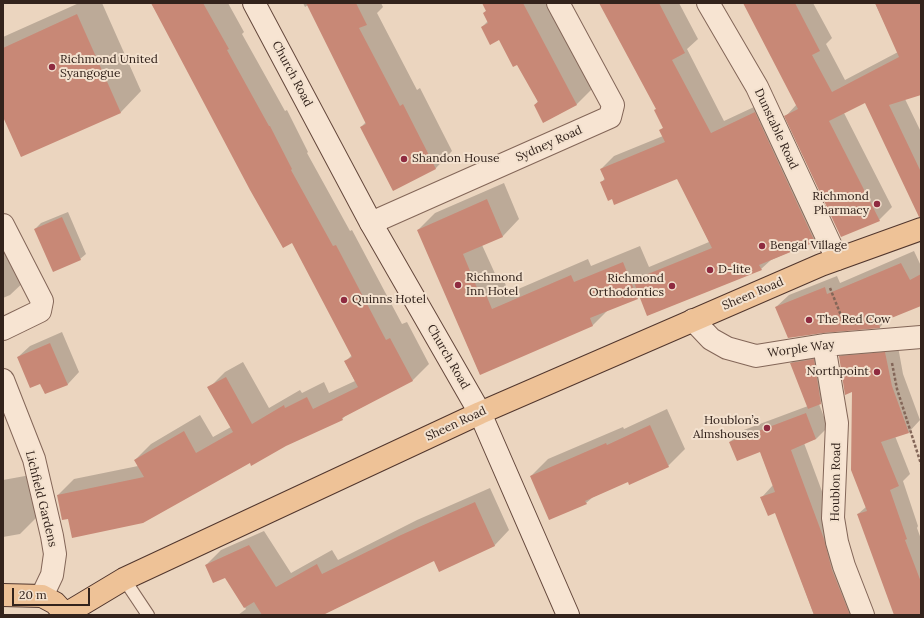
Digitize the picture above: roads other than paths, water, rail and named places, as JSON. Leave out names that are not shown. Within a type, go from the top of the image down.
[{"type":"main road","name":"Sheen Road","points":[[42,596],[55,603],[64,615],[124,578],[480,413],[829,262],[921,229]]},
{"type":"main road","points":[[3,595],[42,596]]},
{"type":"street","name":"Church Road","points":[[254,3],[371,223],[480,413],[568,615]]},
{"type":"street","name":"Sydney Road","points":[[371,223],[610,117],[613,105],[558,3]]},
{"type":"street","name":"Dunstable Road","points":[[708,3],[757,87],[829,262]]},
{"type":"street","points":[[3,225],[42,301],[40,312],[3,328]]},
{"type":"street","name":"Worple Way","points":[[693,320],[711,339],[727,348],[756,356],[824,345],[921,337]]},
{"type":"street","name":"Houblon Road","points":[[824,345],[837,423],[833,518],[837,542],[844,566],[863,615]]},
{"type":"street","name":"Lichfield Gardens","points":[[3,380],[34,459],[52,536],[55,554],[52,575],[42,596]]},
{"type":"lane","points":[[124,578],[148,615]]},
{"type":"place","name":"Richmond United Syangogue","points":[[52,67]]},
{"type":"place","name":"Shandon House","points":[[404,159]]},
{"type":"place","name":"Richmond Pharmacy","points":[[877,204]]},
{"type":"place","name":"Bengal Village","points":[[762,246]]},
{"type":"place","name":"D-lite","points":[[710,270]]},
{"type":"place","name":"Richmond Inn Hotel","points":[[458,285]]},
{"type":"place","name":"Richmond Orthodontics","points":[[672,286]]},
{"type":"place","name":"Quinns Hotel","points":[[344,300]]},
{"type":"place","name":"The Red Cow","points":[[809,320]]},
{"type":"place","name":"Northpoint","points":[[877,372]]},
{"type":"place","name":"Houblon’s Almshouses","points":[[767,428]]}]
